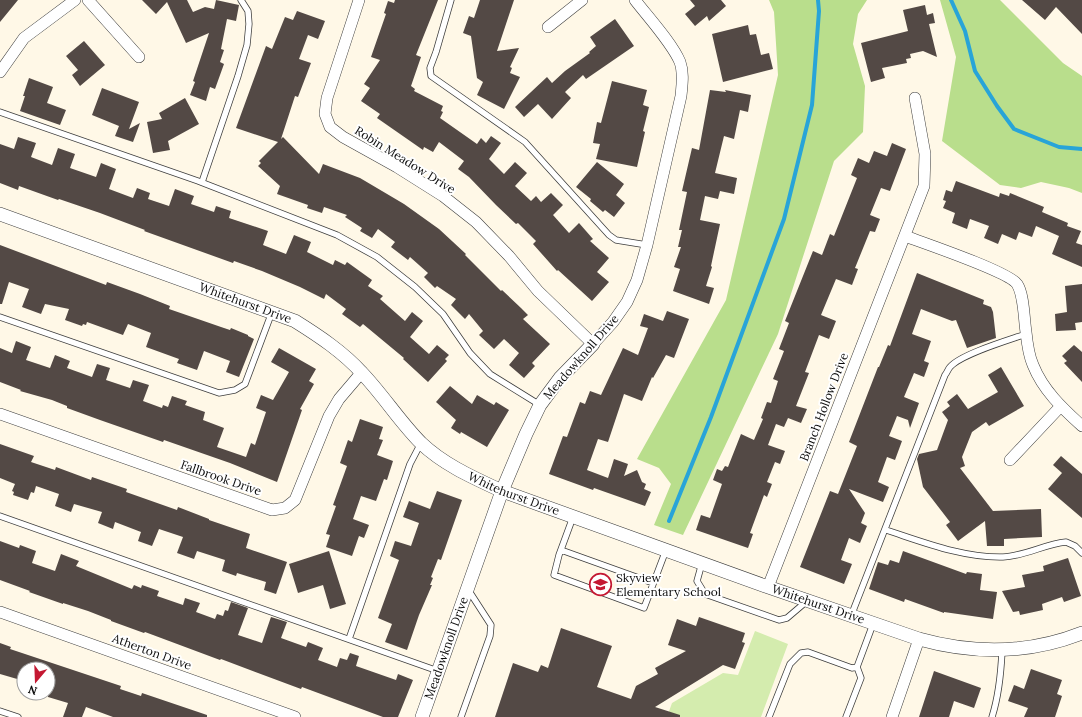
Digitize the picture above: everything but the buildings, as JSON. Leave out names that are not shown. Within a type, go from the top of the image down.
[{"type":"street","points":[[0,72],[24,38],[75,0]]},
{"type":"street","points":[[88,0],[139,57]]},
{"type":"street","name":"Robin Meadow Drive","points":[[359,0],[327,98],[325,114],[330,127],[343,137],[398,167],[430,188],[476,222],[509,256],[538,291],[593,344]]},
{"type":"street","points":[[548,27],[582,0]]},
{"type":"street","name":"Meadowknoll Drive","points":[[422,717],[502,491],[540,405],[560,378],[613,322],[627,302],[637,280],[647,245],[681,96],[683,77],[681,63],[673,49],[635,0]]},
{"type":"street","name":"Branch Hollow Drive","points":[[768,587],[924,186],[925,154],[914,98]]},
{"type":"street","name":"Whitehurst Drive","points":[[0,214],[295,321],[332,345],[362,372],[421,442],[435,454],[463,473],[502,491],[768,587],[940,645],[970,649],[1002,650],[1026,648],[1081,635]]},
{"type":"street","points":[[905,236],[999,273],[1017,284],[1022,300],[1026,334],[1032,364],[1043,385],[1060,407],[1082,426]]},
{"type":"street","name":"Fallbrook Drive","points":[[0,414],[272,510],[285,508],[295,500],[329,416],[339,399],[362,372]]},
{"type":"street","points":[[1010,460],[1060,407]]},
{"type":"street","name":"Atherton Drive","points":[[0,612],[295,717]]},
{"type":"street","points":[[892,717],[919,639]]},
{"type":"lane","points":[[202,182],[247,45],[249,24],[248,11],[241,0]]},
{"type":"lane","points":[[451,0],[430,68],[431,76],[525,142],[609,235],[616,240],[647,245]]},
{"type":"lane","points":[[0,112],[202,182],[337,235],[377,257],[415,287],[443,314],[470,354],[490,374],[540,405]]},
{"type":"lane","points":[[0,316],[219,393],[236,390],[245,384],[272,312]]},
{"type":"lane","points":[[852,616],[942,382],[950,367],[976,352],[1026,334]]},
{"type":"lane","points":[[348,639],[410,464],[421,442]]},
{"type":"lane","points":[[0,516],[438,671]]},
{"type":"lane","points":[[573,516],[554,575],[644,608],[666,550]]},
{"type":"lane","points":[[886,530],[934,546],[982,555],[1004,557],[1066,542],[1075,546],[1082,553]]},
{"type":"lane","points":[[561,550],[653,583]]},
{"type":"lane","points":[[702,563],[697,581],[705,594],[727,602],[779,620],[787,618],[807,600]]},
{"type":"lane","points":[[461,717],[490,636],[490,625],[467,589]]},
{"type":"lane","points":[[846,717],[860,678],[858,667],[873,623]]},
{"type":"lane","points":[[992,717],[1001,677],[1002,650]]},
{"type":"lane","points":[[769,717],[790,664],[801,653],[808,652],[852,668],[858,667]]},
{"type":"lane","points":[[0,711],[18,717]]},
{"type":"green space","points":[[769,0],[867,0],[858,14],[853,44],[865,86],[863,132],[834,161],[778,334],[683,535],[654,525],[671,484],[659,468],[637,459],[726,300],[778,75],[774,12]]},
{"type":"green space","points":[[940,0],[1000,0],[1063,63],[1082,76],[1082,193],[1069,188],[1041,182],[1021,188],[1000,185],[942,141],[956,57]]},
{"type":"green space","points":[[755,631],[788,644],[761,717],[667,717],[672,703],[723,673],[738,675]]},
{"type":"waterway","points":[[669,521],[711,417],[784,219],[812,105],[819,11],[818,0]]},
{"type":"waterway","points":[[951,0],[965,31],[975,71],[997,106],[1014,129],[1059,147],[1082,149]]},
{"type":"place","name":"Skyview Elementary School","points":[[600,585]]}]
